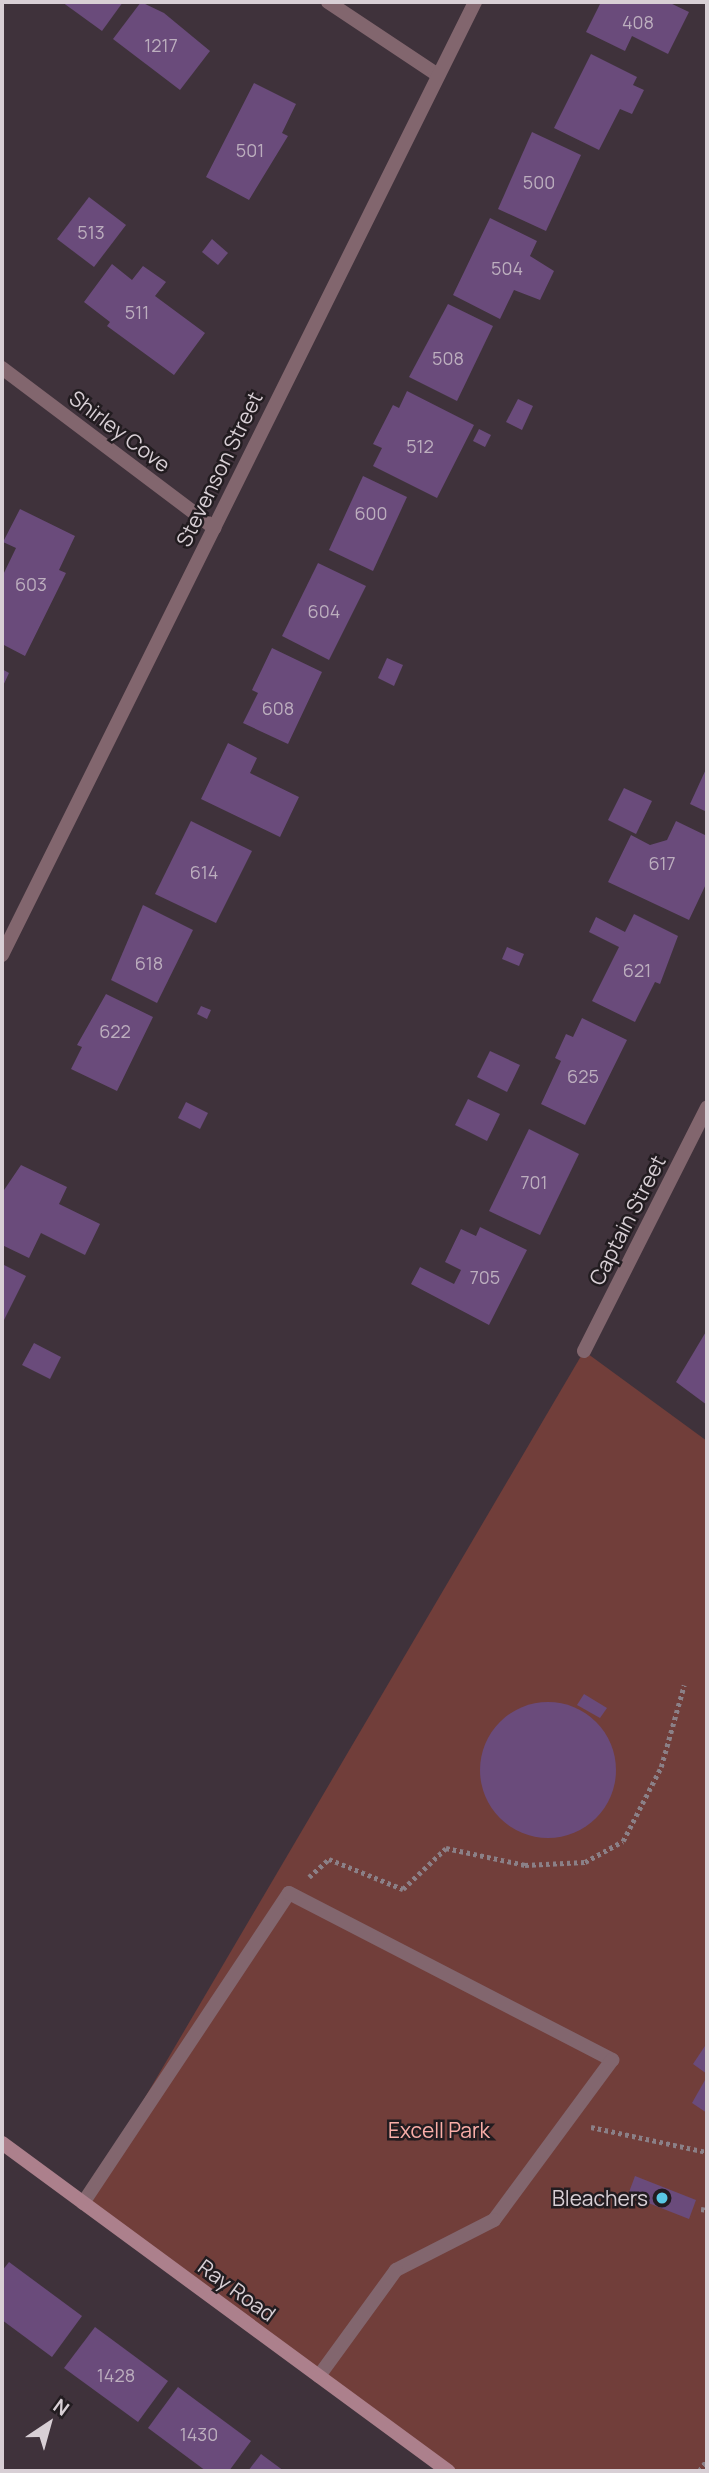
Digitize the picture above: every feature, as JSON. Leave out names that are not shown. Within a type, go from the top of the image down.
[{"type":"street","points":[[328,2],[438,75]]},
{"type":"street","name":"Stevenson Street","points":[[2,955],[475,2]]},
{"type":"street","name":"Shirley Cove","points":[[2,368],[214,528]]},
{"type":"street","name":"Captain Street","points":[[584,1351],[703,1128],[707,1107]]},
{"type":"street","points":[[83,2203],[289,1893],[612,2060],[494,2220],[396,2270],[319,2376]]},
{"type":"street","name":"Ray Road","points":[[2,2143],[448,2471]]},
{"type":"path","points":[[289,1893],[329,1859],[403,1889],[446,1848],[525,1865],[585,1862],[623,1840],[661,1767],[684,1685]]},
{"type":"path","points":[[567,2121],[640,2141],[707,2152]]},
{"type":"path","points":[[701,2208],[707,2210]]},
{"type":"path","points":[[699,2471],[707,2460]]},
{"type":"green space","name":"Excell Park","points":[[584,1351],[707,1441],[707,2471],[448,2471],[83,2203]]},
{"type":"building","points":[[62,2],[123,2],[102,31]]},
{"type":"building","points":[[141,2],[164,13],[210,51],[180,90],[113,39]]},
{"type":"building","points":[[601,2],[668,2],[689,12],[668,54],[632,36],[625,51],[586,32]]},
{"type":"building","points":[[591,54],[637,77],[633,85],[644,90],[632,114],[620,109],[599,150],[554,128]]},
{"type":"building","points":[[254,83],[296,104],[282,133],[288,136],[249,200],[206,177]]},
{"type":"building","points":[[532,132],[581,155],[546,231],[498,209]]},
{"type":"building","points":[[89,197],[126,225],[94,267],[57,239]]},
{"type":"building","points":[[490,218],[537,241],[530,256],[554,271],[540,300],[514,290],[500,319],[453,295]]},
{"type":"building","points":[[212,239],[228,253],[218,265],[202,252]]},
{"type":"building","points":[[112,264],[132,280],[143,266],[166,282],[155,296],[205,333],[174,375],[107,326],[110,322],[84,302]]},
{"type":"building","points":[[448,304],[493,326],[457,401],[409,377]]},
{"type":"building","points":[[407,391],[474,425],[437,498],[373,466],[382,448],[373,444],[393,405],[399,408]]},
{"type":"building","points":[[518,399],[533,406],[522,430],[506,422]]},
{"type":"building","points":[[479,429],[491,435],[485,447],[473,441]]},
{"type":"building","points":[[363,476],[407,497],[373,571],[329,550]]},
{"type":"building","points":[[20,509],[75,536],[59,570],[66,573],[25,656],[2,644],[2,577],[16,548],[3,542]]},
{"type":"building","points":[[318,563],[366,586],[329,660],[282,636]]},
{"type":"building","points":[[272,648],[322,672],[288,744],[243,723],[258,693],[252,690]]},
{"type":"building","points":[[387,658],[403,665],[394,686],[378,678]]},
{"type":"building","points":[[2,669],[9,673],[2,688]]},
{"type":"building","points":[[228,743],[257,758],[250,773],[299,797],[280,837],[201,799]]},
{"type":"building","points":[[707,767],[707,812],[690,804]]},
{"type":"building","points":[[624,788],[652,801],[636,834],[608,820]]},
{"type":"building","points":[[191,821],[252,851],[216,923],[155,894]]},
{"type":"building","points":[[676,821],[707,836],[707,882],[689,920],[608,882],[631,835],[650,845],[667,840]]},
{"type":"building","points":[[143,905],[193,930],[157,1003],[111,980]]},
{"type":"building","points":[[634,914],[678,936],[660,984],[655,982],[635,1022],[592,1001],[619,947],[589,932],[596,917],[625,932]]},
{"type":"building","points":[[507,947],[524,954],[519,966],[502,959]]},
{"type":"building","points":[[106,994],[153,1017],[117,1091],[71,1069],[82,1047],[77,1045]]},
{"type":"building","points":[[201,1006],[211,1010],[207,1019],[197,1014]]},
{"type":"building","points":[[582,1018],[627,1040],[585,1125],[541,1104],[561,1061],[555,1058],[566,1034],[573,1037]]},
{"type":"building","points":[[490,1051],[520,1065],[507,1092],[477,1077]]},
{"type":"building","points":[[468,1099],[500,1114],[487,1141],[455,1125]]},
{"type":"building","points":[[186,1102],[208,1113],[200,1129],[178,1118]]},
{"type":"building","points":[[529,1129],[579,1154],[540,1235],[489,1211]]},
{"type":"building","points":[[21,1165],[67,1187],[59,1204],[100,1224],[85,1255],[41,1233],[29,1258],[2,1245],[2,1193]]},
{"type":"building","points":[[480,1227],[527,1250],[489,1325],[411,1284],[420,1267],[454,1284],[461,1270],[445,1262],[461,1229],[476,1236]]},
{"type":"building","points":[[2,1264],[26,1276],[2,1324]]},
{"type":"building","points":[[707,1330],[707,1405],[676,1382]]},
{"type":"building","points":[[34,1343],[61,1357],[50,1379],[22,1365]]},
{"type":"building","points":[[584,1694],[607,1708],[600,1718],[577,1705]]},
{"type":"building","points":[[548,1702],[574,1708],[596,1722],[610,1744],[616,1770],[610,1796],[596,1818],[574,1832],[548,1838],[522,1832],[500,1818],[486,1796],[480,1770],[486,1744],[500,1722],[522,1708]]},
{"type":"building","points":[[707,2043],[707,2074],[693,2064]]},
{"type":"building","points":[[705,2080],[707,2081],[707,2113],[692,2103]]},
{"type":"building","name":"Bleachers","points":[[635,2176],[696,2200],[689,2219],[628,2195]]},
{"type":"building","points":[[9,2262],[82,2316],[52,2357],[2,2320],[2,2271]]},
{"type":"building","points":[[95,2327],[168,2381],[138,2422],[64,2368]]},
{"type":"building","points":[[178,2387],[251,2441],[229,2471],[206,2471],[148,2428]]},
{"type":"building","points":[[261,2454],[284,2471],[248,2471]]},
{"type":"place","name":"Bleachers","points":[[662,2198]]}]
